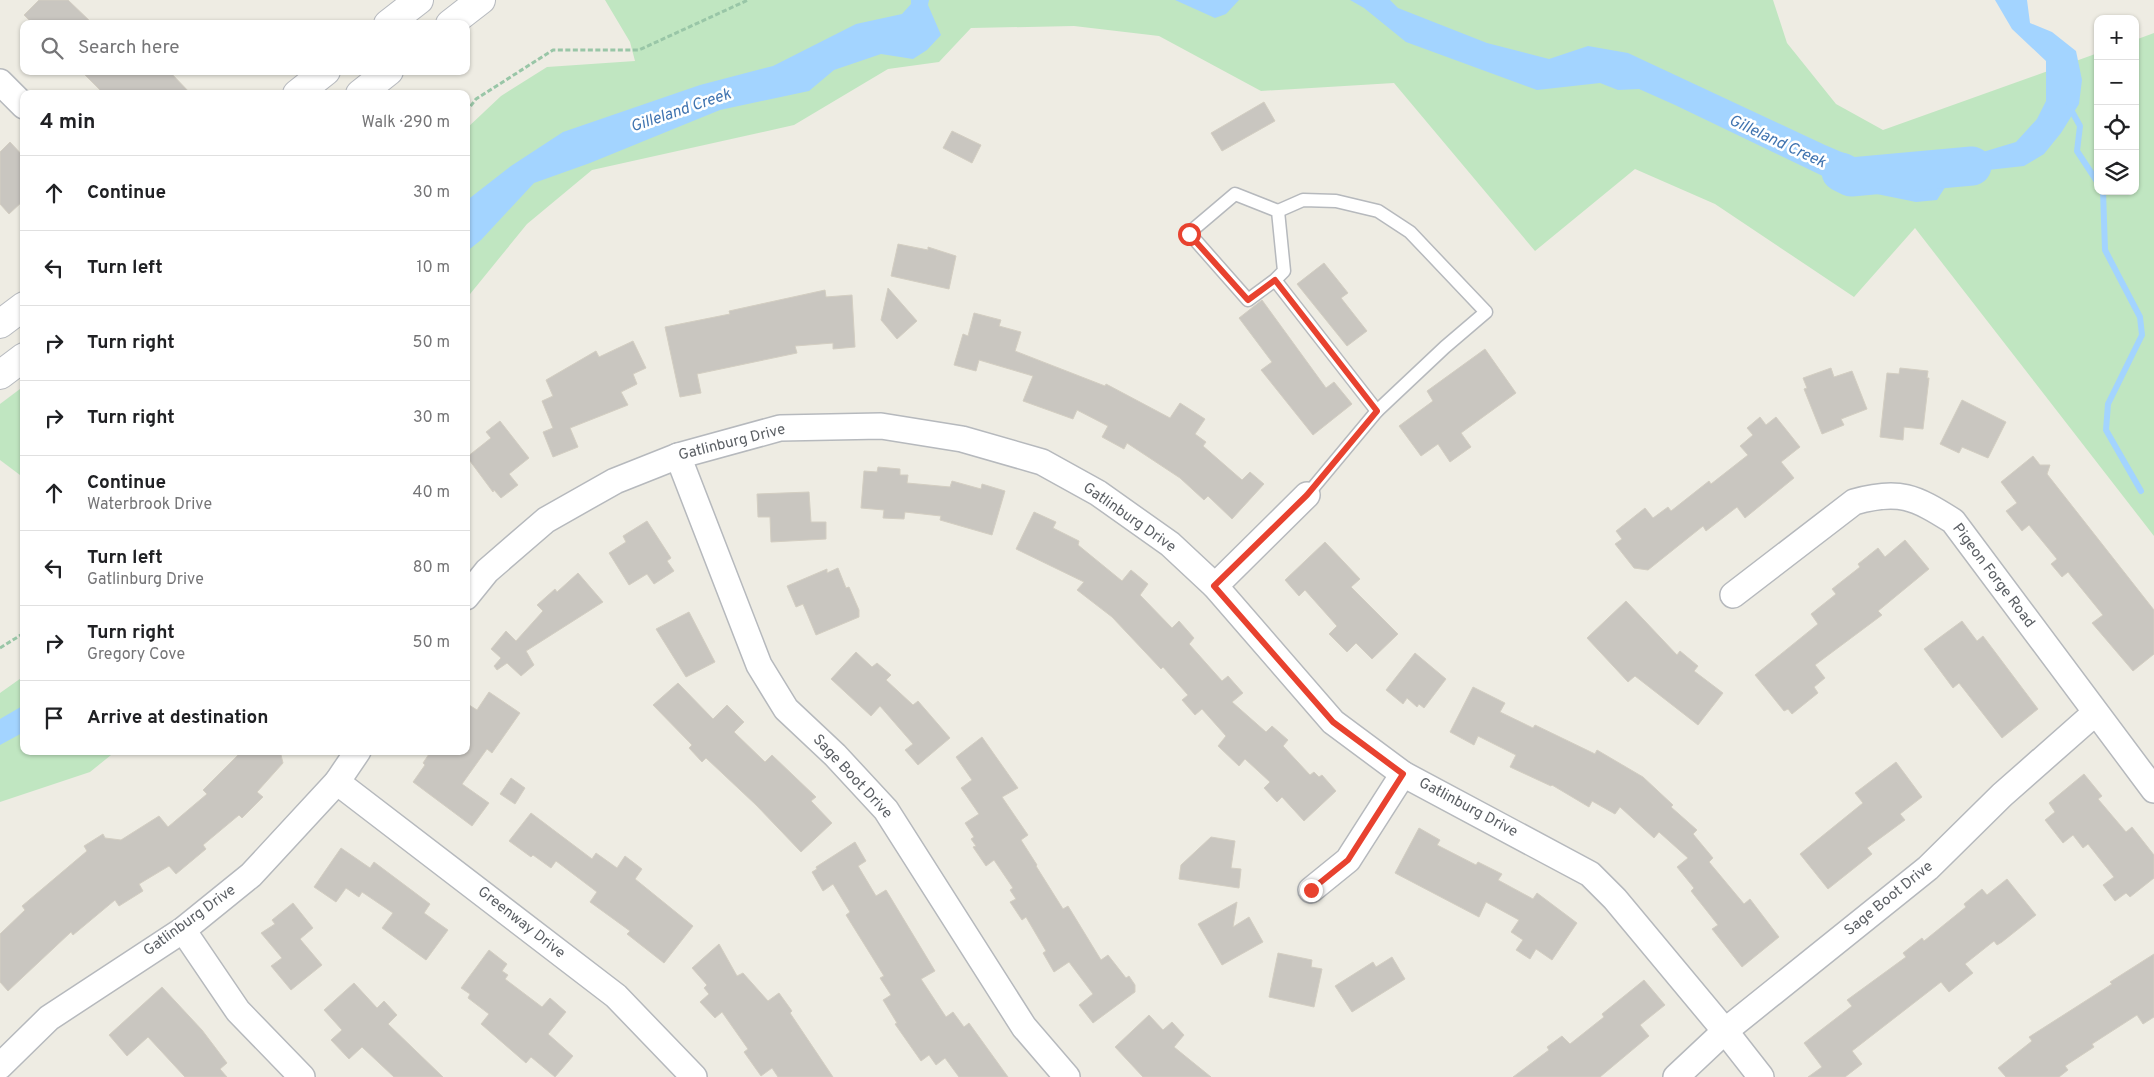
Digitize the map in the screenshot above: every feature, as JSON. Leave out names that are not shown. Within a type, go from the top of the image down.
[{"type":"main road","points":[[393,20],[419,0]]},
{"type":"main road","points":[[455,20],[481,0]]},
{"type":"main road","points":[[302,90],[321,75]]},
{"type":"main road","points":[[365,90],[384,75]]},
{"type":"main road","points":[[0,324],[20,309]]},
{"type":"main road","points":[[0,375],[20,360]]},
{"type":"street","points":[[0,82],[20,102]]},
{"type":"street","name":"Gatlinburg Drive","points":[[470,593],[487,571],[546,520],[615,481],[678,456],[780,428],[881,426],[962,439],[1042,462],[1098,493],[1170,544],[1214,586],[1333,722],[1403,774],[1590,874],[1615,899],[1761,1077]]},
{"type":"street","name":"Sage Boot Drive","points":[[678,456],[759,665],[786,709],[835,755],[886,810],[1024,1027],[1067,1077]]},
{"type":"street","points":[[1214,586],[1307,495]]},
{"type":"street","name":"Pigeon Forge Road","points":[[1733,595],[1854,502],[1877,495],[1900,495],[1927,505],[1953,521],[2095,714],[2154,790]]},
{"type":"street","name":"Sage Boot Drive","points":[[1676,1077],[1725,1031],[1928,868],[2002,795],[2095,714]]},
{"type":"street","name":"Gatlinburg Drive","points":[[0,1066],[49,1018],[183,930],[251,875],[337,782],[355,755]]},
{"type":"street","points":[[1311,890],[1348,860],[1403,774]]},
{"type":"street","name":"Greenway Drive","points":[[337,782],[616,996],[694,1077]]},
{"type":"street","points":[[183,930],[238,1011],[302,1077]]},
{"type":"lane","points":[[1278,211],[1284,271],[1248,300],[1189,234],[1235,194],[1278,211],[1303,200],[1336,201],[1378,211],[1410,232],[1486,312],[1445,347],[1377,411],[1307,495]]},
{"type":"lane","points":[[1275,280],[1377,411]]},
{"type":"path","points":[[470,107],[476,99],[553,50],[639,50],[748,0]]},
{"type":"path","points":[[0,648],[20,636]]},
{"type":"green space","points":[[605,0],[1773,0],[1787,43],[1836,104],[1883,130],[2094,54],[2094,195],[2139,195],[2139,39],[2154,33],[2154,536],[1915,228],[1854,297],[1715,204],[1635,169],[1535,251],[1394,83],[1261,91],[1159,36],[1074,26],[971,28],[939,62],[888,69],[794,125],[592,170],[527,224],[470,294],[470,125],[501,96],[547,67],[635,61],[630,42]]},
{"type":"green space","points":[[20,389],[20,475],[0,460],[0,404]]},
{"type":"green space","points":[[20,679],[20,755],[111,755],[90,772],[0,802],[0,693]]},
{"type":"water","points":[[911,0],[929,0],[928,5],[941,35],[927,50],[913,59],[881,54],[834,70],[809,91],[720,110],[590,163],[534,183],[481,240],[470,249],[470,198],[511,166],[563,132],[700,85],[773,66],[856,24],[902,14],[911,4]]},
{"type":"water","points":[[1175,0],[1239,0],[1226,14],[1215,18]]},
{"type":"water","points":[[1350,0],[1390,0],[1398,8],[1487,43],[1549,59],[1588,46],[1628,53],[1825,145],[1900,177],[2016,142],[2037,119],[2046,101],[2046,61],[2012,29],[1995,0],[2027,0],[2030,23],[2052,32],[2076,51],[2082,80],[2079,104],[2061,133],[2044,154],[2024,166],[1961,173],[1949,181],[1937,200],[1916,202],[1857,190],[1831,180],[1639,89],[1618,90],[1600,83],[1537,90],[1406,42],[1364,8]]},
{"type":"water","points":[[20,707],[20,734],[0,745],[0,719]]},
{"type":"building","points":[[39,0],[68,0],[89,20],[29,20],[24,15]]},
{"type":"building","points":[[85,75],[173,75],[187,90],[100,90]]},
{"type":"building","points":[[1264,102],[1275,121],[1222,151],[1211,133]]},
{"type":"building","points":[[952,131],[981,145],[972,163],[943,148]]},
{"type":"building","points":[[10,142],[20,153],[20,204],[9,214],[0,204],[0,152]]},
{"type":"building","points":[[898,244],[928,250],[928,247],[956,256],[949,289],[891,276]]},
{"type":"building","points":[[1324,263],[1348,293],[1341,298],[1367,331],[1347,346],[1297,284]]},
{"type":"building","points":[[888,288],[917,321],[897,339],[881,320]]},
{"type":"building","points":[[825,290],[826,297],[852,295],[855,347],[833,349],[833,343],[795,346],[797,353],[697,374],[701,393],[680,397],[665,327],[730,314],[729,311]]},
{"type":"building","points":[[1262,300],[1326,388],[1334,382],[1352,404],[1313,435],[1261,370],[1272,362],[1239,318]]},
{"type":"building","points":[[974,313],[1001,320],[999,326],[1021,332],[1015,351],[1105,386],[1106,384],[1170,418],[1180,403],[1205,419],[1195,434],[1206,442],[1203,446],[1242,480],[1250,472],[1264,484],[1232,519],[1208,496],[1204,500],[1180,478],[1127,443],[1124,449],[1102,437],[1108,426],[1077,410],[1073,419],[1023,401],[1033,376],[979,360],[976,371],[954,365],[963,334],[968,336]]},
{"type":"building","points":[[633,341],[646,368],[633,374],[637,384],[621,392],[628,405],[570,428],[578,447],[553,457],[543,432],[553,428],[542,401],[553,396],[546,380],[596,351],[599,357]]},
{"type":"building","points":[[1485,349],[1516,393],[1461,433],[1471,447],[1450,462],[1438,444],[1421,456],[1399,426],[1433,401],[1427,391]]},
{"type":"building","points":[[1831,368],[1834,377],[1852,371],[1867,409],[1841,419],[1844,425],[1822,434],[1804,389],[1807,388],[1803,378]]},
{"type":"building","points":[[1900,368],[1928,371],[1927,378],[1929,378],[1923,429],[1904,427],[1903,440],[1880,437],[1887,373],[1899,374]]},
{"type":"building","points":[[1962,400],[2006,422],[1988,458],[1962,447],[1959,453],[1940,444]]},
{"type":"building","points":[[1760,417],[1766,425],[1776,417],[1800,447],[1781,462],[1794,478],[1745,518],[1737,507],[1706,531],[1703,526],[1648,570],[1634,568],[1615,544],[1622,539],[1616,531],[1645,508],[1653,518],[1668,507],[1671,511],[1709,481],[1711,484],[1748,455],[1740,446],[1753,435],[1747,428]]},
{"type":"building","points":[[500,421],[529,458],[509,474],[518,485],[501,498],[494,490],[493,492],[470,461],[470,455],[491,438],[486,432]]},
{"type":"building","points":[[2033,456],[2040,465],[2050,465],[2047,474],[2154,610],[2154,654],[2133,671],[2092,623],[2103,615],[2068,572],[2062,577],[2051,564],[2057,559],[2029,525],[2022,531],[2006,511],[2017,503],[2001,482]]},
{"type":"building","points":[[878,467],[900,469],[900,475],[908,475],[907,483],[950,487],[952,481],[981,489],[982,484],[1005,491],[992,535],[940,520],[941,516],[905,512],[904,519],[883,518],[884,510],[861,508],[864,471],[877,472]]},
{"type":"building","points":[[809,492],[811,522],[826,522],[826,539],[771,542],[770,517],[758,517],[757,494]]},
{"type":"building","points":[[1034,512],[1056,522],[1053,528],[1079,541],[1078,545],[1122,581],[1131,570],[1148,584],[1140,595],[1172,628],[1179,621],[1194,638],[1189,644],[1222,681],[1228,676],[1243,693],[1232,702],[1266,732],[1272,726],[1288,740],[1283,746],[1310,775],[1314,772],[1319,777],[1322,775],[1336,791],[1304,821],[1282,797],[1277,802],[1264,788],[1270,782],[1245,759],[1239,766],[1218,746],[1226,736],[1202,709],[1195,715],[1182,700],[1188,695],[1163,667],[1161,669],[1112,617],[1077,590],[1084,582],[1016,549]]},
{"type":"building","points":[[647,521],[671,558],[667,561],[674,571],[654,584],[647,574],[629,585],[609,553],[626,542],[623,536]]},
{"type":"building","points":[[1905,540],[1929,569],[1878,611],[1882,615],[1815,665],[1825,678],[1814,687],[1818,693],[1792,714],[1788,709],[1784,711],[1755,675],[1818,624],[1811,614],[1836,594],[1832,589],[1860,567],[1858,564],[1878,548],[1885,557]]},
{"type":"building","points":[[1325,542],[1360,579],[1351,587],[1398,634],[1372,659],[1356,643],[1347,652],[1329,634],[1337,626],[1305,590],[1299,596],[1285,580]]},
{"type":"building","points":[[838,568],[846,588],[849,587],[859,610],[859,617],[816,635],[803,604],[796,607],[787,586],[827,569],[827,573]]},
{"type":"building","points":[[578,573],[603,602],[526,651],[534,665],[521,676],[507,663],[497,670],[494,666],[501,658],[491,649],[506,631],[516,641],[543,611],[537,605],[555,589],[557,592]]},
{"type":"building","points":[[1626,601],[1677,655],[1680,651],[1698,666],[1694,671],[1723,693],[1698,725],[1635,676],[1628,682],[1587,638]]},
{"type":"building","points":[[689,612],[715,662],[686,677],[656,629]]},
{"type":"building","points":[[1962,621],[1977,641],[1983,636],[2038,709],[2002,738],[1959,683],[1953,688],[1924,649]]},
{"type":"building","points":[[856,652],[872,667],[877,663],[891,675],[886,680],[913,705],[918,701],[950,738],[918,765],[905,750],[913,744],[880,706],[871,716],[831,679]]},
{"type":"building","points":[[1415,653],[1446,679],[1424,708],[1419,704],[1417,707],[1407,698],[1403,704],[1386,690]]},
{"type":"building","points":[[678,683],[713,719],[727,705],[744,722],[734,732],[765,762],[772,755],[816,797],[811,801],[832,823],[801,852],[756,805],[706,758],[702,762],[689,748],[692,745],[653,705]]},
{"type":"building","points":[[1473,687],[1505,703],[1500,712],[1533,728],[1535,725],[1595,754],[1597,750],[1643,777],[1673,805],[1671,807],[1697,830],[1693,834],[1713,858],[1709,862],[1744,904],[1750,899],[1779,937],[1742,967],[1712,929],[1718,925],[1691,891],[1694,888],[1677,867],[1688,858],[1659,832],[1654,838],[1620,807],[1615,814],[1592,801],[1589,807],[1552,785],[1510,767],[1516,755],[1478,736],[1474,745],[1450,732]]},
{"type":"building","points":[[489,692],[520,713],[492,753],[487,749],[462,784],[489,803],[472,826],[413,782],[425,765],[423,763],[428,755],[470,755],[470,706],[477,710]]},
{"type":"building","points":[[982,737],[1018,788],[1002,797],[1028,835],[1021,840],[1036,866],[1063,909],[1068,906],[1101,960],[1108,955],[1126,978],[1129,976],[1135,985],[1135,992],[1093,1023],[1079,1005],[1093,994],[1069,962],[1054,972],[1043,953],[1046,951],[1026,917],[1022,920],[1010,902],[1016,899],[1010,890],[1013,888],[994,860],[986,866],[973,847],[976,846],[971,839],[974,837],[965,823],[979,814],[961,788],[972,780],[956,757]]},
{"type":"building","points":[[238,755],[281,755],[283,763],[257,792],[263,797],[242,818],[239,815],[203,845],[206,849],[176,874],[169,866],[139,884],[143,891],[119,906],[115,900],[73,935],[71,932],[8,991],[0,982],[0,934],[25,910],[22,906],[87,851],[84,846],[103,834],[105,838],[121,840],[159,816],[168,827],[207,794],[203,790]]},
{"type":"building","points":[[1896,762],[1922,797],[1900,814],[1905,820],[1867,848],[1872,854],[1828,889],[1800,854],[1863,803],[1855,793]]},
{"type":"building","points":[[2084,774],[2102,796],[2098,799],[2126,832],[2132,827],[2154,855],[2154,878],[2130,897],[2126,893],[2115,901],[2103,885],[2114,877],[2088,844],[2083,848],[2073,835],[2063,843],[2045,820],[2055,812],[2049,803]]},
{"type":"building","points":[[511,778],[525,788],[515,804],[500,794]]},
{"type":"building","points":[[531,813],[592,859],[596,853],[617,868],[625,856],[642,869],[635,879],[693,926],[664,963],[627,934],[630,931],[590,902],[597,892],[556,861],[551,868],[533,855],[531,857],[509,841]]},
{"type":"building","points":[[1419,828],[1440,840],[1437,845],[1476,865],[1478,862],[1502,874],[1498,880],[1533,899],[1537,893],[1577,923],[1552,960],[1536,949],[1530,959],[1516,950],[1523,940],[1511,932],[1519,920],[1486,902],[1479,917],[1395,873]]},
{"type":"building","points":[[1211,837],[1235,841],[1231,868],[1241,869],[1239,888],[1179,879],[1181,865]]},
{"type":"building","points":[[855,842],[866,861],[858,866],[876,896],[886,890],[935,971],[921,979],[946,1017],[953,1012],[964,1027],[969,1023],[1008,1077],[959,1077],[945,1058],[936,1065],[929,1055],[921,1061],[895,1024],[897,1023],[883,1000],[891,995],[880,978],[884,976],[846,915],[850,912],[833,884],[823,891],[812,872],[817,869],[816,867]]},
{"type":"building","points":[[341,848],[370,868],[374,862],[430,904],[424,913],[448,930],[426,960],[382,928],[393,913],[362,892],[359,897],[346,888],[336,902],[314,887]]},
{"type":"building","points":[[2007,879],[2036,915],[2002,942],[1997,945],[1994,941],[1965,964],[1973,973],[1949,992],[1941,982],[1852,1051],[1862,1064],[1845,1077],[1808,1077],[1822,1067],[1804,1043],[1852,1006],[1847,1000],[1906,957],[1903,953],[1922,938],[1924,941],[1966,907],[1964,904],[1982,889],[1987,895]]},
{"type":"building","points":[[1237,902],[1233,927],[1249,917],[1263,942],[1222,965],[1198,924]]},
{"type":"building","points":[[293,903],[313,928],[300,939],[322,965],[291,990],[271,966],[282,958],[261,933],[275,924],[272,920]]},
{"type":"building","points":[[719,944],[737,976],[743,973],[768,1001],[779,993],[792,1011],[790,1013],[833,1077],[778,1077],[772,1068],[761,1076],[744,1052],[748,1049],[722,1012],[715,1018],[700,1002],[709,994],[704,988],[707,985],[692,968]]},
{"type":"building","points":[[489,950],[507,964],[502,971],[508,975],[505,979],[542,1007],[550,998],[566,1012],[548,1034],[573,1056],[555,1077],[531,1057],[526,1063],[481,1024],[489,1014],[468,998],[470,994],[461,988]]},
{"type":"building","points":[[1278,953],[1312,960],[1311,967],[1322,969],[1314,1007],[1269,997]]},
{"type":"building","points":[[2154,954],[2154,1017],[2143,1024],[2137,1015],[2092,1044],[2094,1047],[2065,1066],[2068,1070],[2059,1077],[2006,1077],[1998,1068],[2032,1041],[2029,1037],[2112,984],[2110,982]]},
{"type":"building","points":[[1392,957],[1405,979],[1352,1012],[1335,986],[1373,962],[1376,967]]},
{"type":"building","points":[[1644,980],[1665,1005],[1640,1025],[1649,1036],[1600,1077],[1513,1077],[1549,1050],[1547,1047],[1562,1036],[1570,1044],[1604,1017],[1602,1014]]},
{"type":"building","points":[[354,983],[377,1008],[384,1001],[397,1015],[388,1024],[443,1077],[394,1077],[362,1047],[349,1059],[331,1040],[342,1030],[324,1010]]},
{"type":"building","points":[[162,987],[202,1030],[227,1063],[220,1069],[227,1077],[185,1077],[148,1037],[127,1056],[109,1035]]},
{"type":"building","points":[[1149,1015],[1163,1030],[1172,1022],[1184,1035],[1174,1047],[1211,1077],[1143,1077],[1115,1047]]},
{"type":"waterway","points":[[2069,106],[2080,126],[2077,151],[2094,177]]},
{"type":"waterway","name":"Gilleland Creek","points":[[1841,172],[1851,177],[1972,166]]},
{"type":"waterway","points":[[2103,195],[2105,250],[2140,317],[2142,335],[2108,404],[2106,430],[2141,491]]},
{"type":"route","points":[[1189,234],[1248,300],[1275,280],[1377,411],[1307,495],[1214,586],[1333,722],[1403,774],[1348,860],[1311,890]]}]
